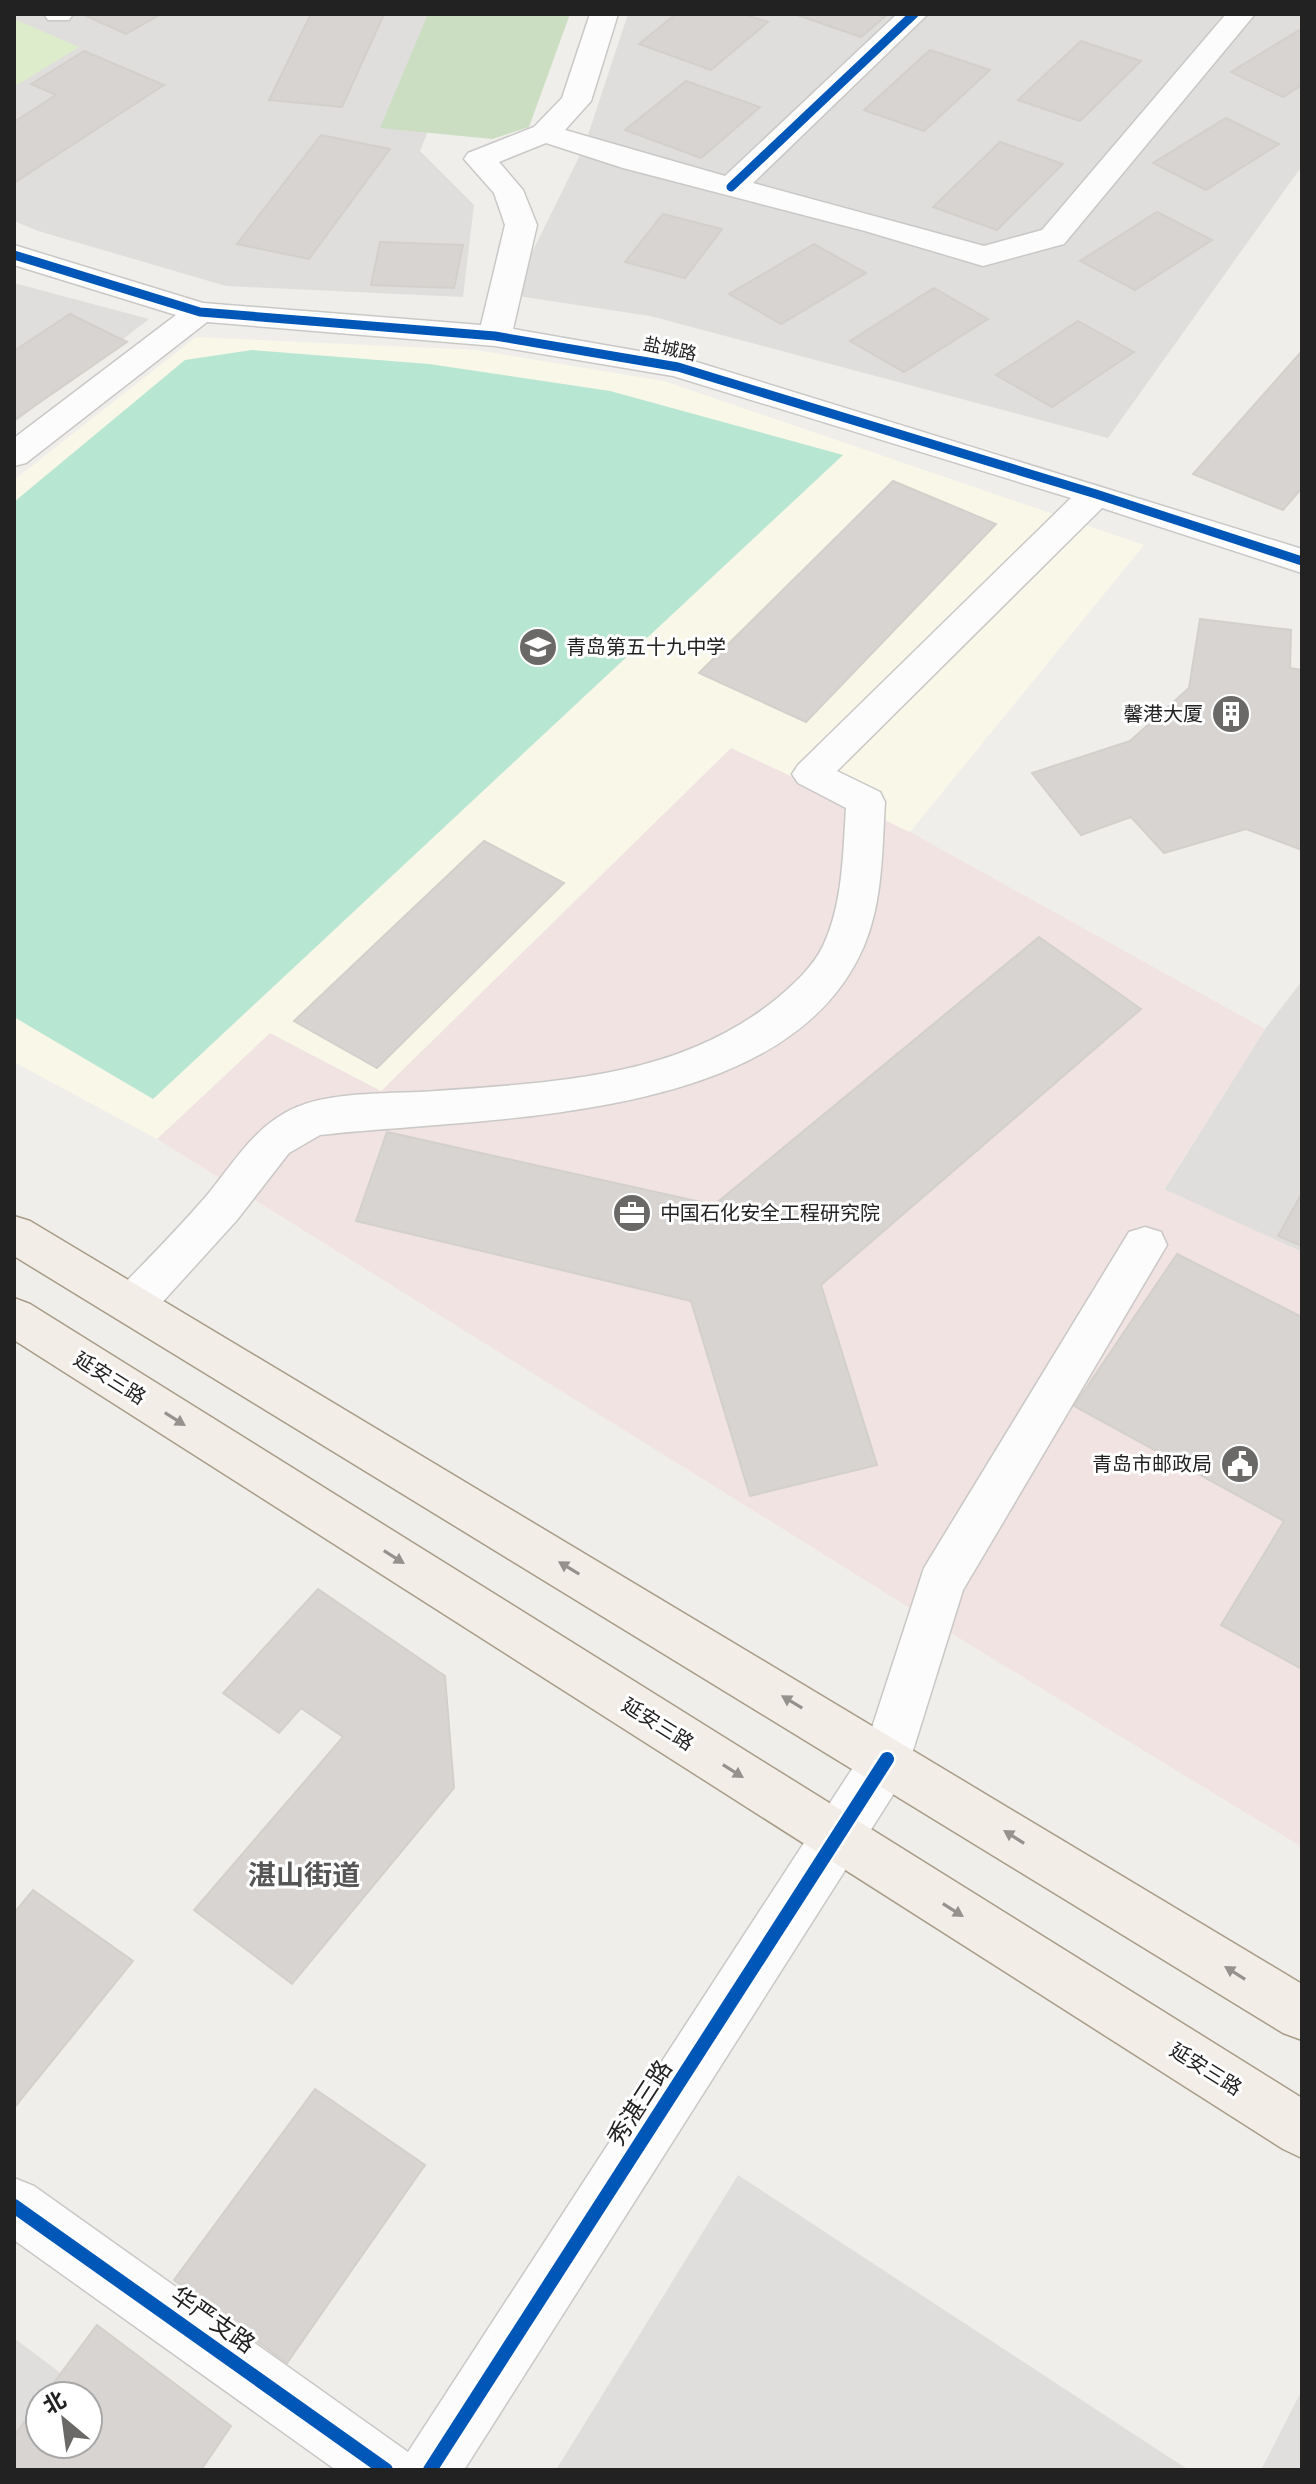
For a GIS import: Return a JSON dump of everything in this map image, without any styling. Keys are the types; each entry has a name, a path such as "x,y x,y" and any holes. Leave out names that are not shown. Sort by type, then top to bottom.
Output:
{"main road":[{"path":"14,1234 887,1759 1302,2014"},
{"name":"延安三路","path":"14,1317 1302,2130"}],"street":[{"path":"495,336 521,225 508,190 479,159 545,133 576,101 604,14"},
{"path":"731,187 914,14"},
{"path":"545,133 634,162 983,256 1053,237 1241,14"},
{"name":"盐城路","path":"14,255 200,312 495,336 678,367 1096,494 1302,561"},
{"path":"14,455 200,312"},
{"path":"132,1305 222,1208 274,1141 311,1119 637,1086 699,1067 747,1046 789,1015 825,977 844,945 859,891 866,802 811,774 1096,494"},
{"name":"秀湛三路","path":"430,2470 887,1759 941,1583 1145,1245"},
{"name":"华严支路","path":"14,2206 386,2470"}],"shaded area":[{"path":"14,14 474,14 420,151 474,205 463,297 226,286 38,231 14,221"},
{"path":"628,14 1302,14 1302,166 1108,438 650,316 511,295 584,147"},
{"path":"14,283 149,319 14,423"},
{"name":"青岛第五十九中学","path":"196,337 477,350 664,381 1144,545 910,832 731,748 381,1091 270,1033 157,1139 14,1062 14,480"},
{"path":"731,748 910,832 1265,1029 1164,1189 1302,1252 1302,1847 905,1605 157,1139 270,1033 381,1091"},
{"path":"1302,981 1302,1252 1164,1190 1265,1029"},
{"path":"738,2175 1158,2450 1189,2470 556,2470"},
{"path":"14,2338 70,2380 24,2380 24,2460 104,2460 104,2406 189,2470 14,2470"},
{"path":"1302,2390 1302,2470 1261,2470"}],"green space":[{"path":"428,14 570,14 529,127 492,139 380,128"},
{"path":"14,19 79,47 17,85 14,83"},
{"name":"青岛第五十九中学","path":"252,350 429,364 610,391 843,455 153,1099 14,1017 14,502 185,360"}],"building":[{"path":"82,14 161,14 126,34"},
{"path":"311,14 384,14 342,107 269,100"},
{"path":"676,14 743,14 768,22 711,70 639,44"},
{"path":"794,14 888,14 861,37"},
{"path":"1302,31 1302,85 1283,97 1231,72"},
{"path":"1081,41 1141,61 1080,121 1018,100"},
{"path":"930,50 990,70 924,131 864,110"},
{"path":"84,51 164,85 14,183 14,122 56,95 31,84"},
{"path":"686,81 760,107 701,158 625,130"},
{"path":"1226,118 1279,144 1206,190 1153,163"},
{"path":"321,135 390,149 309,259 237,244"},
{"path":"1000,142 1063,164 997,230 933,207"},
{"path":"1157,212 1212,240 1135,290 1080,261"},
{"path":"663,214 722,229 685,278 625,262"},
{"path":"380,242 463,245 454,288 371,285"},
{"path":"814,244 866,273 781,324 729,294"},
{"path":"934,288 988,319 904,372 850,341"},
{"path":"70,314 127,342 14,420 14,351"},
{"path":"1078,321 1134,352 1052,407 996,375"},
{"path":"1302,351 1302,488 1283,510 1193,474"},
{"path":"893,481 996,524 806,722 699,673"},
{"name":"馨港大厦","path":"1200,619 1291,630 1290,668 1302,670 1302,850 1246,829 1164,853 1131,817 1081,835 1032,773 1130,741 1189,688"},
{"path":"484,841 564,883 377,1068 294,1021"},
{"name":"中国石化安全工程研究院","path":"1039,937 1141,1009 821,1285 877,1465 750,1496 691,1301 356,1221 387,1132 714,1205"},
{"path":"1302,1193 1302,1246 1278,1236"},
{"name":"青岛市邮政局","path":"1177,1254 1302,1317 1302,1669 1221,1625 1284,1521 1074,1406"},
{"path":"318,1589 445,1676 454,1788 292,1984 194,1910 343,1737 301,1708 279,1733 223,1693"},
{"path":"33,1890 133,1961 14,2108 14,1913"},
{"path":"315,2089 425,2165 287,2363 174,2280"},
{"path":"97,2325 231,2426 201,2470 14,2470 14,2436 24,2423 24,2460 104,2460 104,2380 56,2380"}],"cycle path":[{"path":"731,187 914,14"},
{"path":"14,255 200,312 495,336 678,367 1096,494 1302,561"},
{"path":"430,2470 887,1759"},
{"path":"14,2206 386,2470"}],"place":[{"name":"青岛第五十九中学","path":"538,647"},
{"name":"馨港大厦","path":"1231,714"},
{"name":"中国石化安全工程研究院","path":"632,1213"},
{"name":"青岛市邮政局","path":"1240,1464"}],"district":[{"name":"湛山街道","path":"304,1875"}]}
